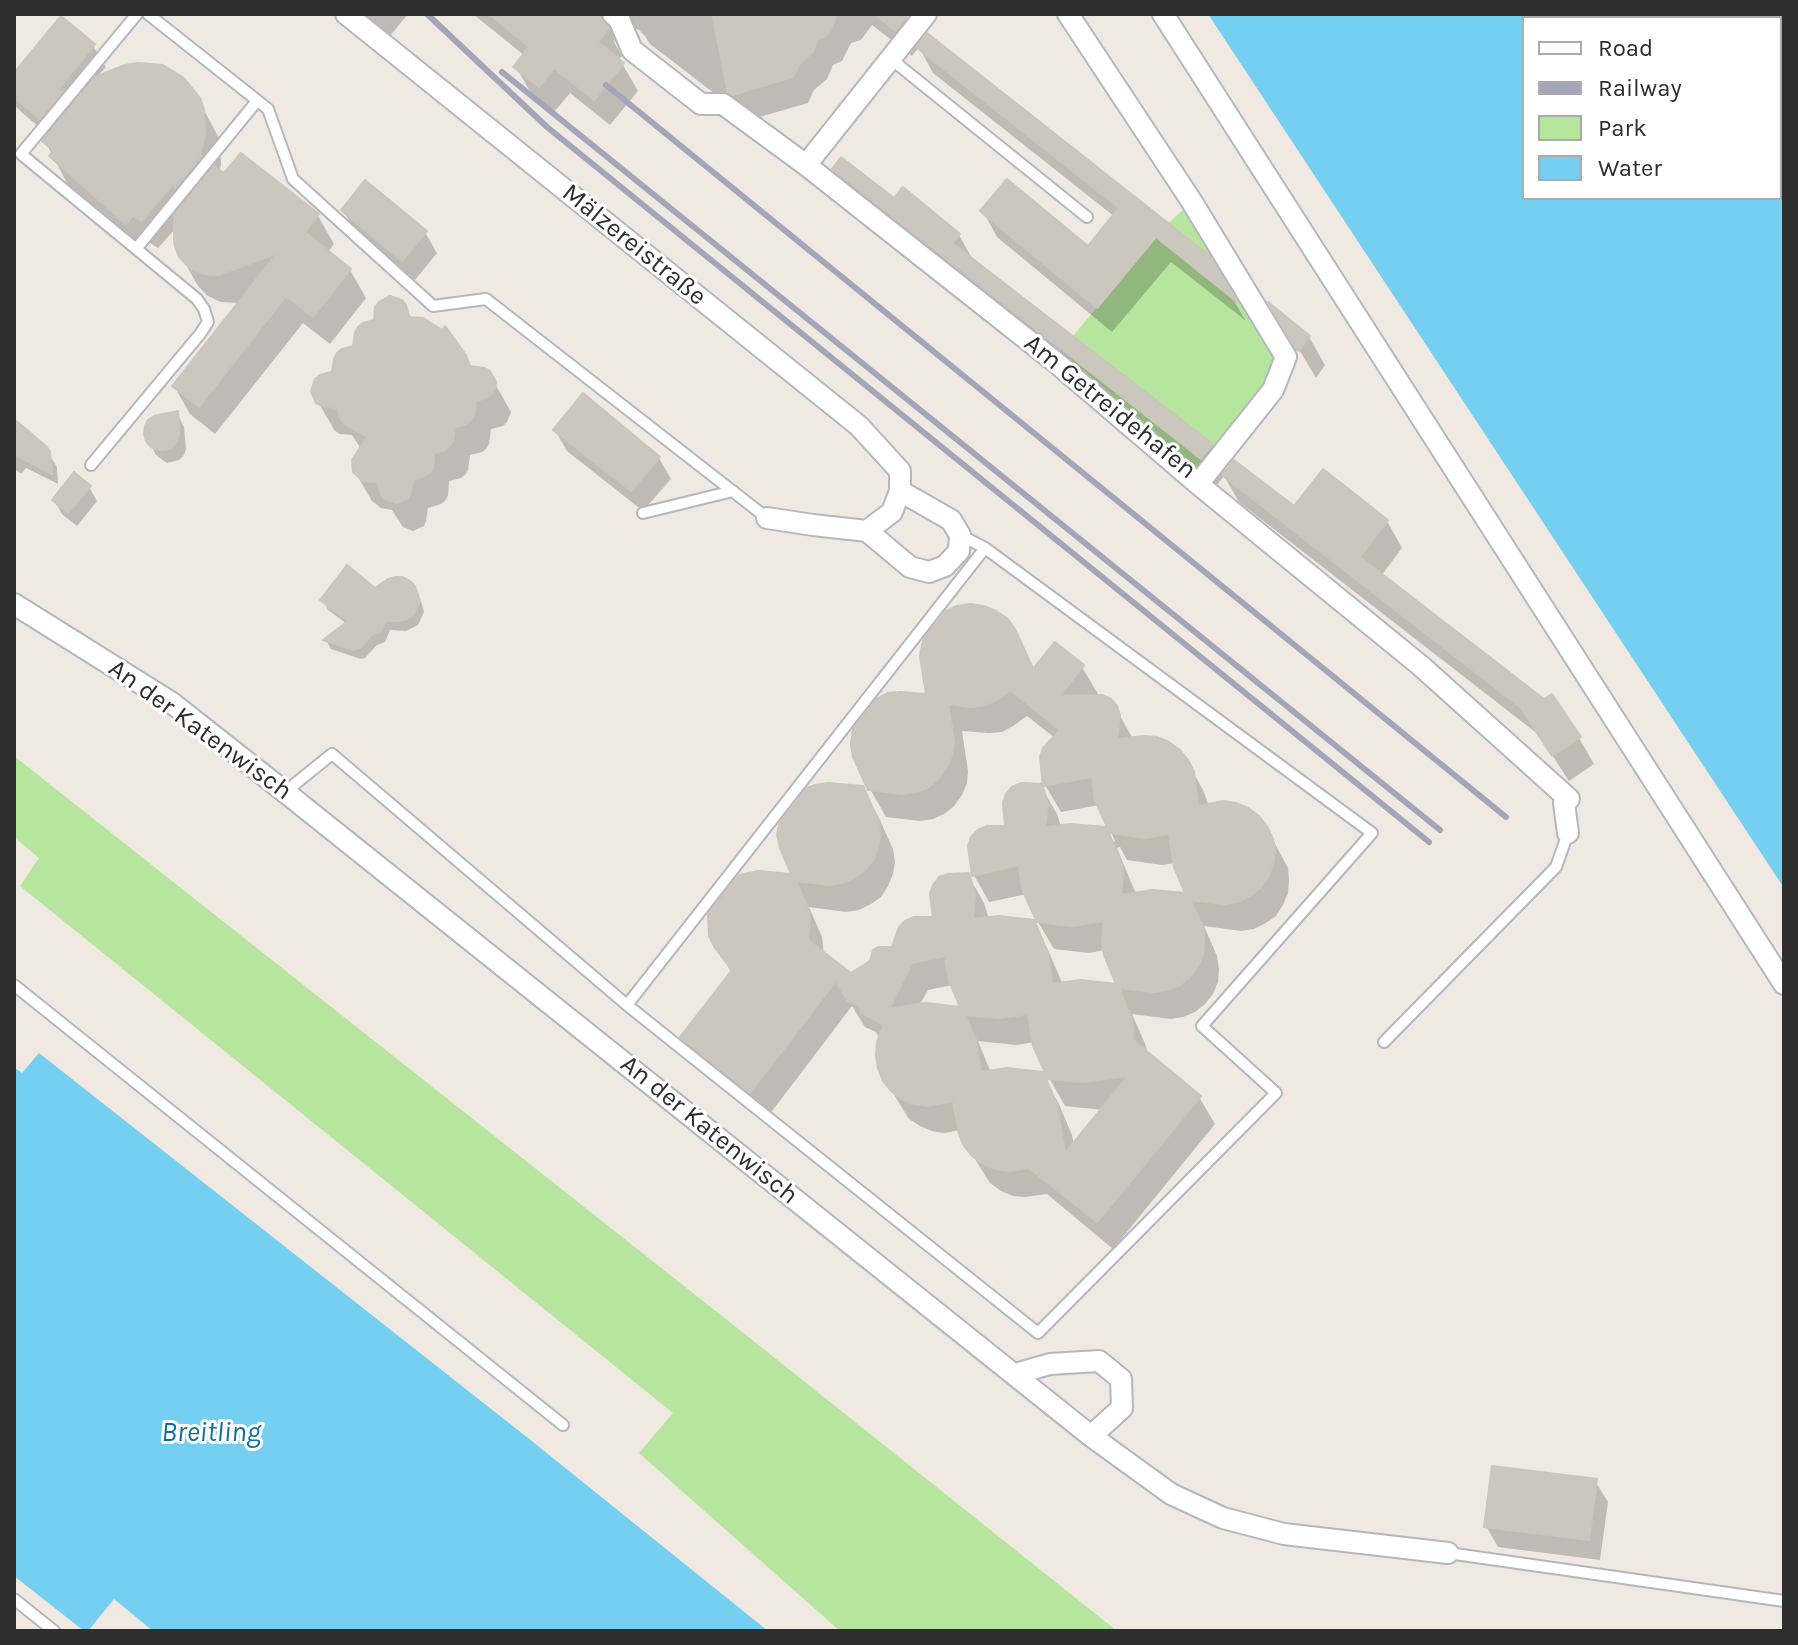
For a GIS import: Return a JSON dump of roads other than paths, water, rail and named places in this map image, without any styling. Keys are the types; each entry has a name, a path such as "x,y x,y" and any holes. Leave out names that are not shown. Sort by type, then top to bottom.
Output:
{"street":[{"name":"Mälzereistraße","path":"346,14 859,426 900,471 900,491"},
{"name":"Am Getreidehafen","path":"613,14 619,19 632,50 701,104 723,104 806,165 1053,360 1198,484 1273,390 1286,357 1192,202 1068,14"},
{"path":"806,165 926,14"},
{"path":"1163,14 1784,984"},
{"path":"1198,484 1421,666 1569,799 1564,803 1568,833"},
{"path":"767,518 867,531 910,567 929,572 945,566 959,551 960,535 951,520 900,491 892,512 867,531"},
{"name":"An der Katenwisch","path":"14,604 172,703 1091,1436 1171,1494 1223,1518 1284,1534 1448,1553"},
{"path":"1015,1374 1050,1364 1099,1361 1121,1379 1122,1408 1091,1436"}],"lane":[{"path":"91,465 208,322 197,299 21,154 137,14"},
{"path":"148,14 268,109 293,179 433,306 486,299 767,518"},
{"path":"891,59 1087,217"},
{"path":"136,249 257,101"},
{"path":"643,513 733,491"},
{"path":"285,792 332,754 627,1005 1038,1333 1276,1093 1202,1026 1372,833 985,548 960,535"},
{"path":"627,1005 985,548"},
{"path":"1384,1042 1556,867 1568,833"},
{"path":"14,985 563,1425"},
{"path":"1448,1553 1784,1601"},
{"path":"14,1599 54,1631"}],"water":[{"path":"1208,14 1784,14 1784,888"},
{"name":"Breitling","path":"39,1053 768,1631 153,1631 114,1599 88,1631 84,1631 14,1576 14,1067 22,1073"}],"railway":[{"path":"427,14 547,127 1429,842"},
{"path":"502,72 1440,830"},
{"path":"606,85 1506,817"}]}
